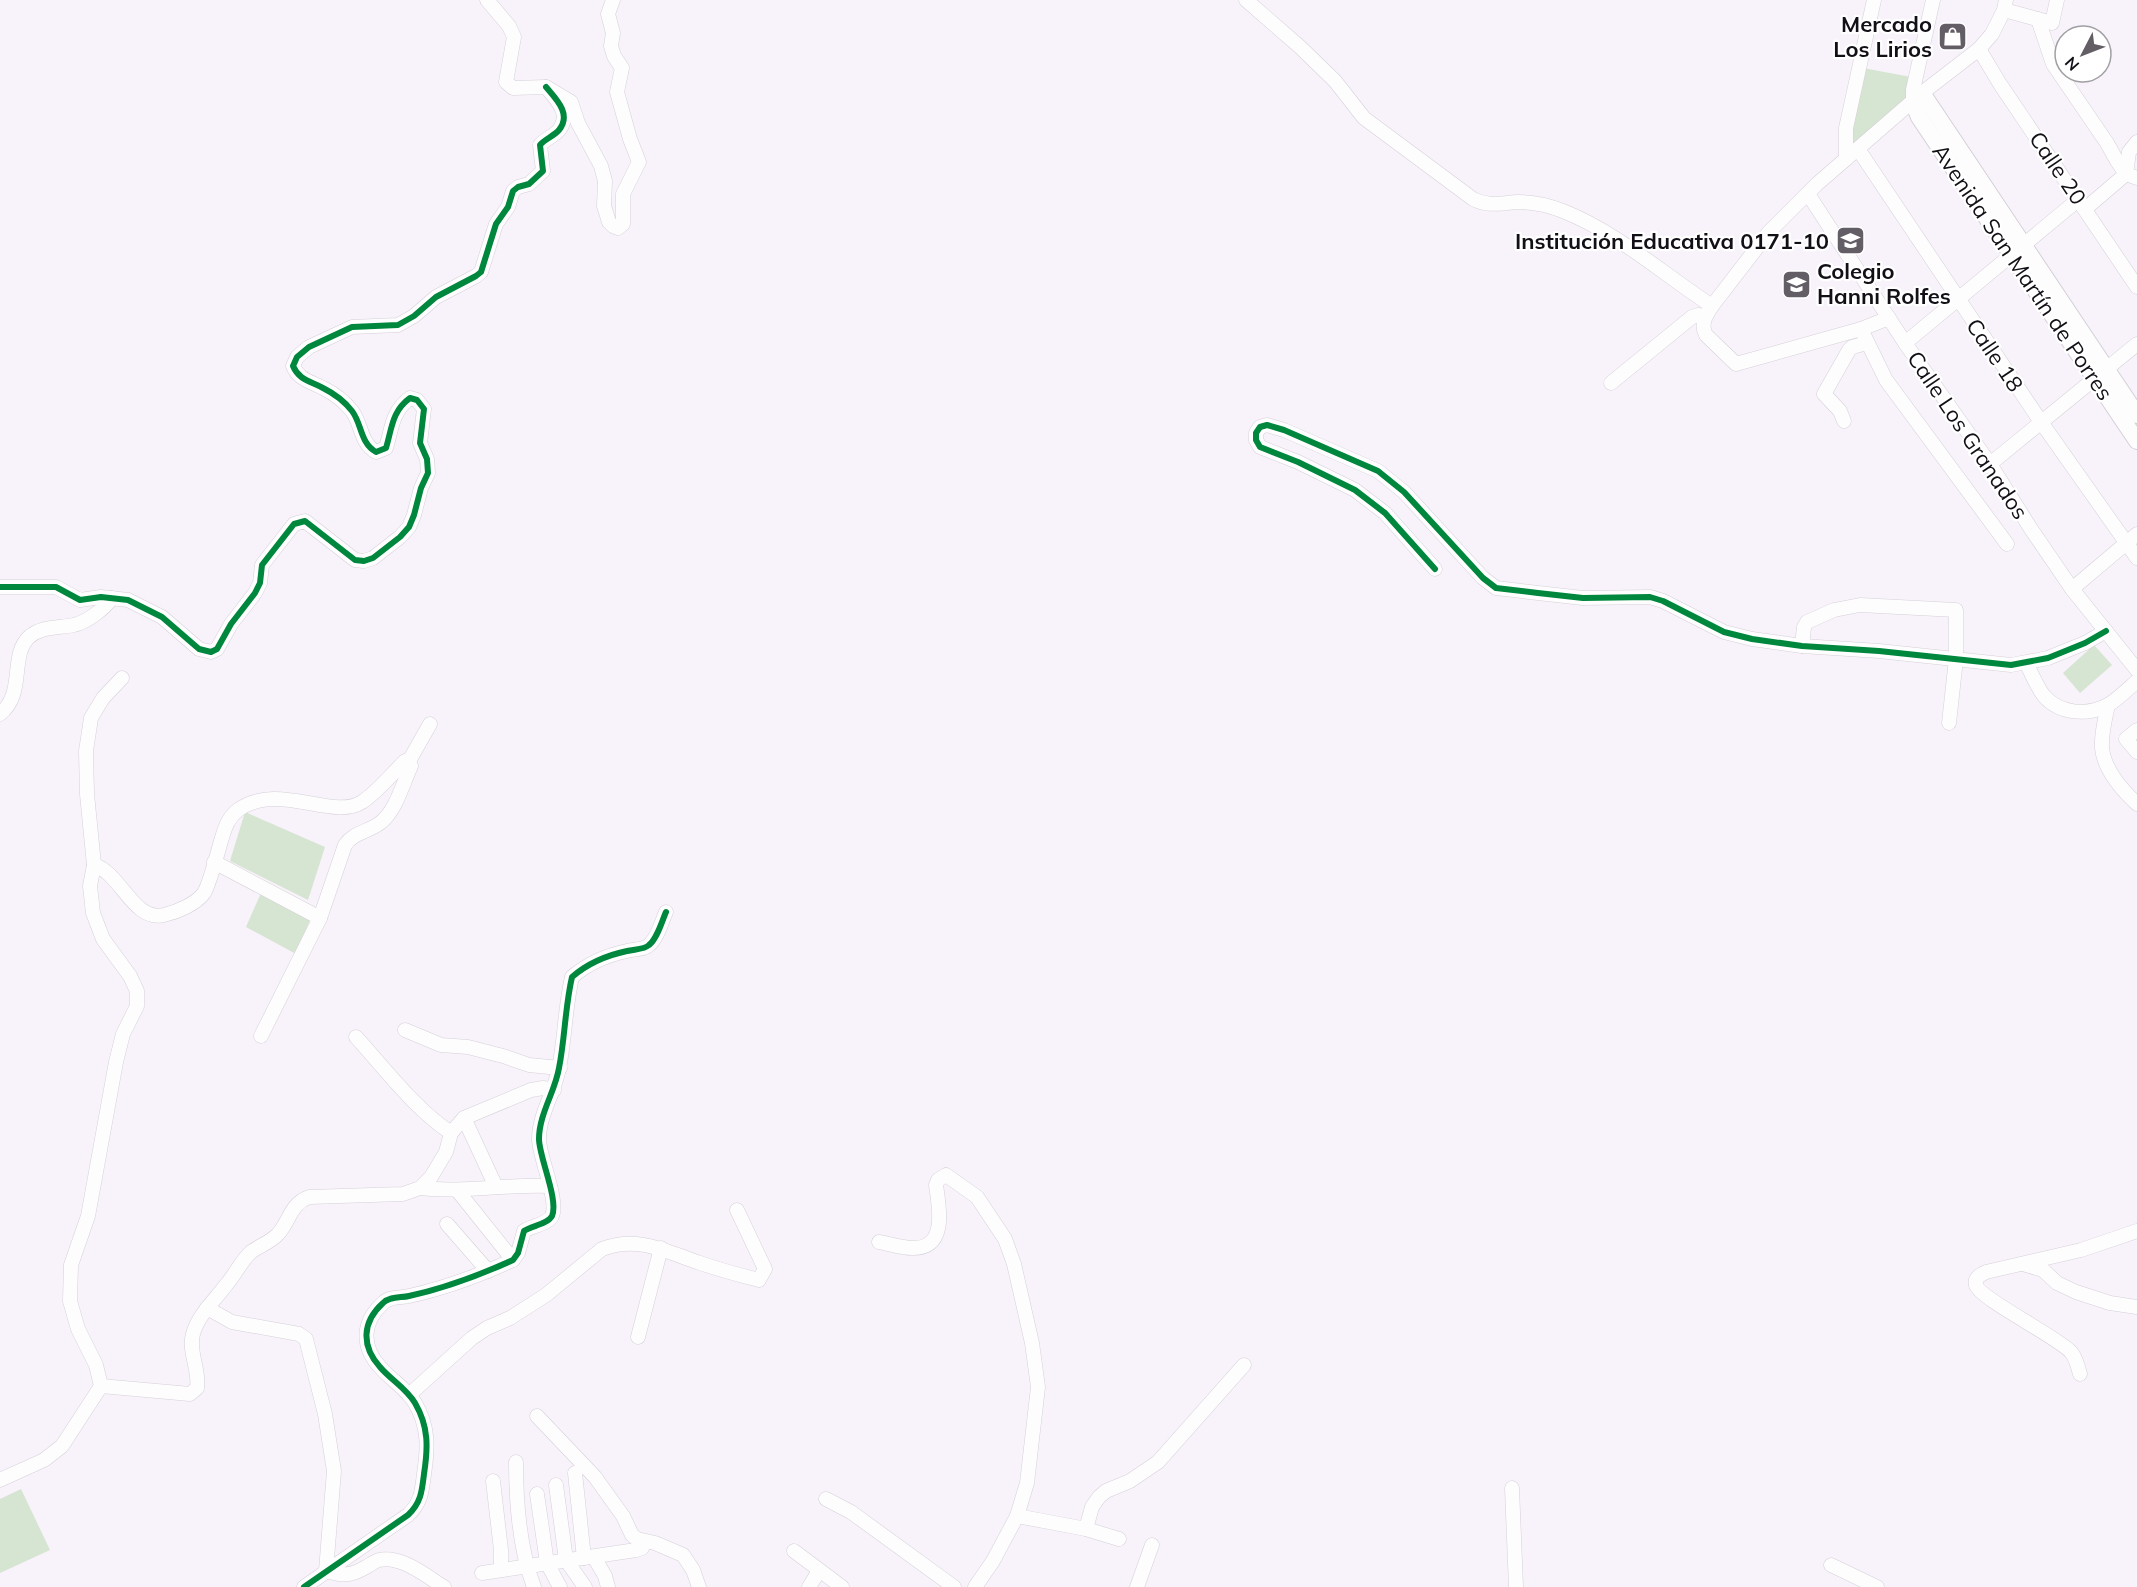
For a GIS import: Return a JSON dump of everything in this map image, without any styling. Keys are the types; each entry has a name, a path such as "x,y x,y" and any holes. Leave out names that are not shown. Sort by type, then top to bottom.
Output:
{"main road":[{"name":"Avenida San Martín de Porres","path":"1917,91 1919,117 2018,249 2100,374 2137,441"},
{"name":"Avenida San Martín de Porres","path":"2100,374 2137,415"}],"street":[{"path":"487,0 509,26 514,37 506,82 513,88 546,87 567,98 574,107 578,123 601,166 605,181 604,206 609,222 615,227 623,224 623,194 639,160 630,139 617,92 622,68 612,52 613,33 608,14 613,0"},
{"path":"1246,0 1335,81 1364,118 1473,199 1483,205 1539,203 1590,224 1642,256 1708,311"},
{"path":"1846,159 1846,128 1874,0"},
{"path":"1917,91 1933,0"},
{"path":"1889,318 1861,329 1736,364 1702,329 1708,311 1769,232 1917,91 1980,49 1992,34 2005,5 2038,20 2052,23 2057,0"},
{"path":"2038,20 2053,64 2132,176"},
{"name":"Calle 20","path":"1980,49 2000,84 2137,287"},
{"path":"0,587 56,587 80,600 112,598 128,600 145,607 173,625 199,649 210,652 217,649 231,624 255,593 260,583 262,565 294,524 305,521 356,560 364,561 373,558 400,537 409,527 428,473 427,459 420,443 424,409 417,400 410,398 400,405 394,415 386,448 376,452 369,448 354,413 337,397 297,374 293,366 297,357 309,347 352,327 398,326 436,297 480,272 496,224 508,207 512,194 516,188 529,184 540,174 543,167 540,145 561,128 564,114 562,107 546,87"},
{"path":"2132,176 2129,152 2137,142"},
{"name":"Calle 18","path":"1858,149 2041,422 2137,558"},
{"path":"1905,343 2018,249 2082,204 2132,176"},
{"name":"Calle Los Granados","path":"1808,194 1905,343 1990,464 2072,589 2137,670"},
{"path":"1611,383 1692,317 1708,311"},
{"path":"1861,329 1893,389 2007,544"},
{"path":"1844,421 1840,411 1824,394 1849,350 1868,343"},
{"path":"1990,464 2137,344"},
{"path":"1435,569 1386,513 1355,490 1298,462 1260,447 1256,440 1256,433 1260,427 1267,425 1284,430 1378,471 1404,492 1482,578 1496,588 1583,598 1650,597 1663,601 1724,632 1752,639 1802,646 1956,658 2011,665 2048,658 2085,644 2106,631"},
{"path":"2072,589 2137,534"},
{"path":"0,714 13,700 21,651 27,639 50,627 77,624 107,604 112,598"},
{"path":"1802,646 1804,627 1807,622 1834,610 1860,605 1956,610 1956,658 1949,723"},
{"path":"2026,663 2044,695 2056,706 2069,711 2088,711 2108,705 2137,681"},
{"path":"0,1480 54,1454 62,1446 101,1386 96,1365 78,1329 70,1301 71,1265 88,1216 116,1062 123,1034 137,1006 137,991 130,976 103,939 93,913 90,886 94,865 87,794 86,751 91,718 103,698 122,678"},
{"path":"2108,705 2102,739 2106,764 2125,792 2137,804"},
{"path":"94,865 104,868 112,875 130,899 146,914 163,916 189,906 204,893 227,820 239,809 253,802 273,798 334,806 362,803 405,761 409,761 430,724"},
{"path":"2132,734 2137,752"},
{"path":"261,1036 320,918 345,845 351,836 381,823 389,814 411,766 409,761"},
{"path":"214,862 320,918"},
{"path":"304,1587 417,1507 422,1495 428,1446 422,1419 409,1395 380,1367 367,1346 366,1329 372,1316 385,1301 440,1289 513,1260 518,1253 524,1231 552,1216 550,1186 539,1139 542,1119 560,1068 572,977 581,969 624,951 646,948 651,944 666,912"},
{"path":"405,1030 441,1045 468,1047 529,1065 560,1068"},
{"path":"356,1037 412,1100 437,1124 451,1133"},
{"path":"420,1188 431,1177 446,1152 451,1133 464,1118 531,1090 543,1088 554,1090"},
{"path":"464,1118 496,1187"},
{"path":"879,1242 915,1248 930,1242 935,1237 939,1226 936,1185 938,1180 946,1175 977,1197 1005,1239 1014,1264 1032,1343 1038,1387 1027,1483 1017,1516 993,1561 975,1587"},
{"path":"101,1386 181,1395 190,1394 197,1388 199,1378 192,1342 194,1332 207,1308 252,1252 276,1236 284,1227 293,1209 302,1200 309,1197 403,1194 420,1188 457,1190 531,1185 550,1186"},
{"path":"457,1190 513,1260"},
{"path":"409,1395 472,1338 539,1300 602,1250 611,1246 630,1243 661,1248 721,1270 759,1280 765,1269 737,1210"},
{"path":"447,1224 488,1270"},
{"path":"2080,1374 2076,1360 2069,1350 1986,1297 1977,1288 1976,1280 1981,1274 2081,1250 2137,1231"},
{"path":"638,1337 661,1248"},
{"path":"2020,1263 2043,1270 2057,1283 2070,1290 2110,1303 2137,1307"},
{"path":"207,1308 232,1322 298,1334 306,1339 325,1414 334,1471 326,1571"},
{"path":"1086,1529 1092,1507 1099,1497 1106,1491 1130,1481 1158,1462 1244,1365"},
{"path":"537,1416 595,1477 623,1516 632,1535 644,1542 655,1543 683,1555 693,1570 699,1587"},
{"path":"516,1462 516,1487 526,1566 534,1587"},
{"path":"575,1473 589,1558 605,1576 608,1587"},
{"path":"492,1481 501,1550 501,1569"},
{"path":"556,1485 566,1560 585,1587"},
{"path":"1512,1488 1516,1587"},
{"path":"537,1494 547,1563 560,1587"},
{"path":"826,1499 851,1512 954,1587"},
{"path":"1017,1516 1086,1529 1119,1539"},
{"path":"482,1573 636,1550 642,1548 644,1542"},
{"path":"1137,1587 1152,1545"},
{"path":"794,1551 842,1587"},
{"path":"326,1571 352,1575 378,1560 391,1560 404,1563 444,1587"},
{"path":"1831,1565 1877,1587"},
{"path":"809,1587 819,1571"}],"green space":[{"path":"1863,68 1911,77 1908,104 1859,144 1848,140"},
{"path":"2094,645 2112,665 2080,693 2063,673"},
{"path":"245,812 325,847 308,900 230,861"},
{"path":"261,893 310,920 296,954 246,927"},
{"path":"21,1489 50,1550 0,1573 0,1499"}],"cycle path":[{"path":"0,587 56,587 80,600 101,597 128,600 162,617 199,649 211,652 217,649 231,624 255,593 260,583 262,565 294,524 305,521 355,560 364,561 373,558 400,537 409,527 428,473 427,459 420,443 424,409 417,400 410,398 404,403 396,414 386,448 376,452 367,444 349,408 331,392 302,377 293,366 297,357 309,347 352,327 398,325 414,316 436,297 481,272 496,224 508,207 513,191 529,184 543,171 540,145 557,132 563,124 561,107 546,87"},
{"path":"1435,569 1385,513 1355,490 1298,462 1260,447 1256,440 1256,433 1260,427 1267,425 1284,430 1378,471 1404,492 1483,578 1496,588 1583,598 1650,597 1663,601 1724,632 1752,639 1802,646 1879,651 2011,665 2048,658 2085,643 2106,631"},
{"path":"304,1587 408,1515 416,1506 421,1491 427,1446 423,1421 415,1403 374,1359 366,1334 371,1318 376,1310 389,1299 423,1293 449,1285 513,1260 518,1253 524,1231 550,1219 553,1200 539,1139 544,1112 559,1068 572,977 584,968 605,958 647,947 657,934 666,912"}],"place":[{"name":"Mercado Los Lirios","path":"1953,37"},
{"name":"Institución Educativa 0171-10","path":"1850,241"},
{"name":"Colegio Hanni Rolfes","path":"1796,284"}]}
